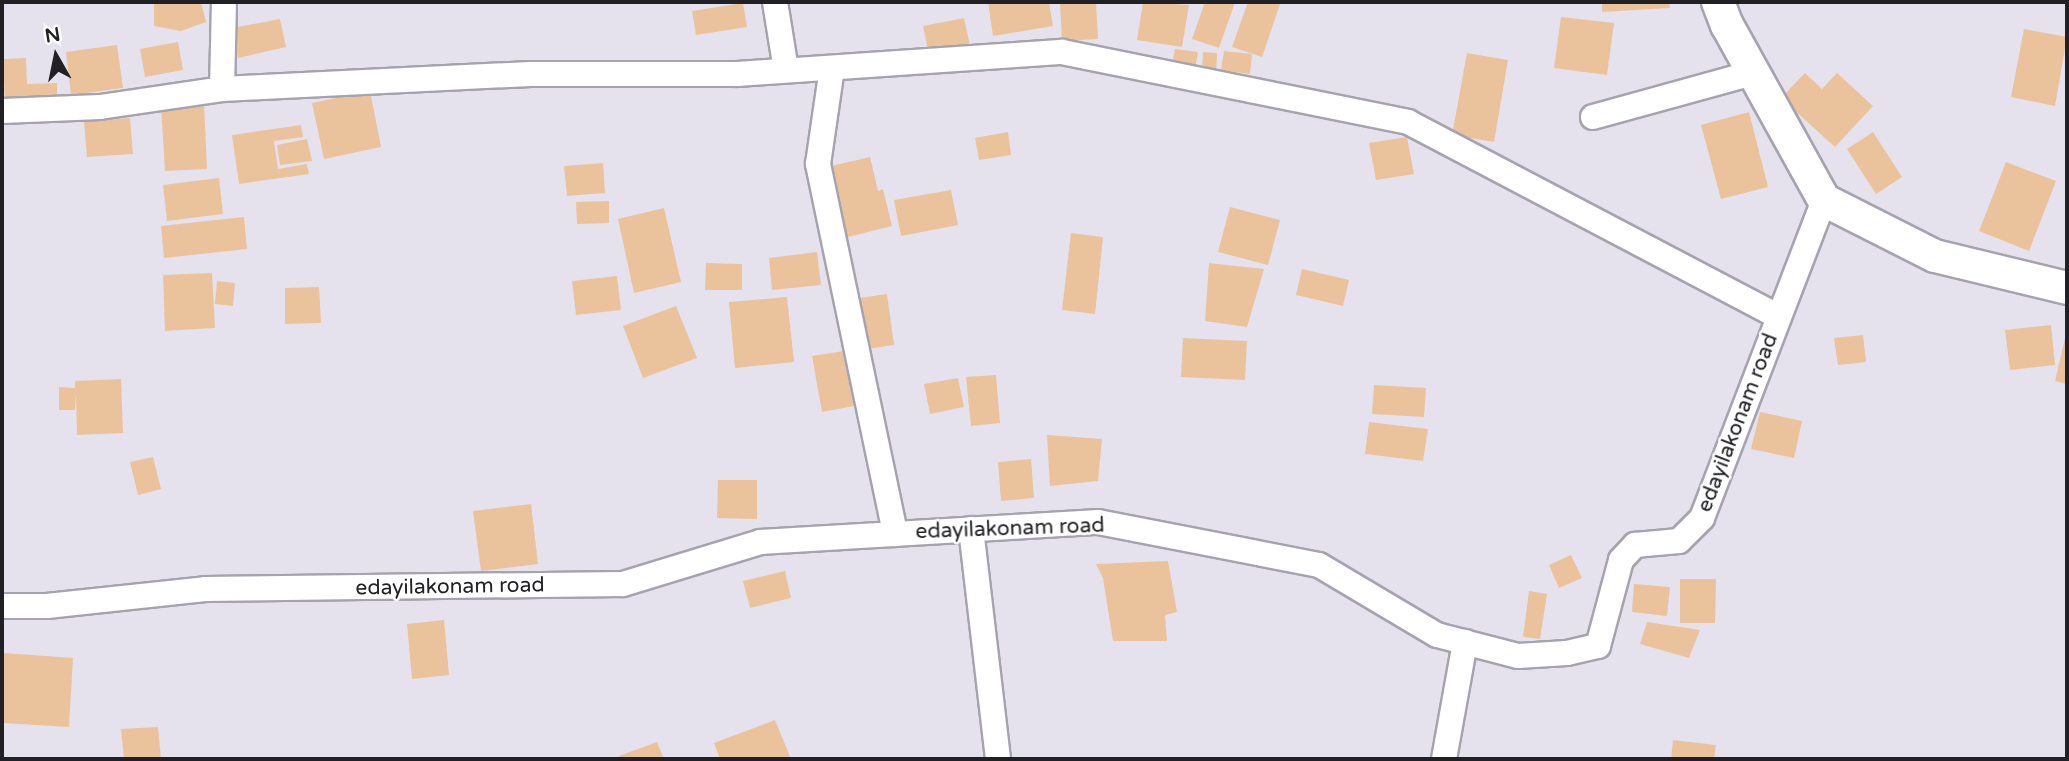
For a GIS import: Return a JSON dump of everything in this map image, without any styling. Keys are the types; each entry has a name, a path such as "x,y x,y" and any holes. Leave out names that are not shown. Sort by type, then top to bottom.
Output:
{"street":[{"path":"222,89 224,2"},
{"path":"775,2 786,71"},
{"path":"1718,2 1753,73 1824,200 1935,256 2067,288"},
{"path":"2,111 100,107 222,89 531,74 738,74 1062,52 1408,122 1779,317"},
{"path":"832,68 818,164 895,534"},
{"path":"1593,117 1753,73"},
{"name":"edayilakonam road","path":"2,606 47,606 205,589 623,584 760,541 1098,522 1319,565 1437,635 1518,656 1567,653 1598,646 1621,560 1635,545 1679,541 1703,518 1824,200"},
{"path":"971,529 998,759"},
{"path":"1444,759 1465,642"}],"building":[{"path":"154,2 201,2 206,22 181,31 154,26"},
{"path":"988,2 1049,2 1053,26 993,36"},
{"path":"1060,2 1096,2 1098,39 1062,41"},
{"path":"1143,2 1189,5 1182,47 1137,40"},
{"path":"1205,2 1235,2 1219,48 1192,39"},
{"path":"1248,2 1280,4 1262,57 1232,47"},
{"path":"1602,2 1669,2 1670,8 1602,12"},
{"path":"743,3 747,27 696,35 692,11"},
{"path":"1561,17 1614,23 1607,75 1554,68"},
{"path":"964,18 970,46 929,55 923,26"},
{"path":"280,19 286,47 238,58 232,28"},
{"path":"2024,29 2067,37 2055,106 2011,97"},
{"path":"178,42 183,70 145,77 140,49"},
{"path":"117,45 123,88 71,95 66,52"},
{"path":"1175,49 1198,52 1194,75 1171,71"},
{"path":"1224,51 1252,54 1250,74 1221,70"},
{"path":"1203,52 1217,53 1216,75 1202,74"},
{"path":"1467,53 1508,60 1494,142 1452,135"},
{"path":"26,58 27,84 57,83 57,100 5,102 3,59"},
{"path":"1805,73 1822,89 1837,73 1873,106 1835,147 1781,98"},
{"path":"370,91 381,147 324,159 312,103"},
{"path":"204,104 207,169 165,171 161,106"},
{"path":"1749,112 1768,187 1721,199 1701,125"},
{"path":"130,118 133,154 87,157 84,122"},
{"path":"301,125 303,137 274,141 278,169 307,164 309,174 239,184 232,135"},
{"path":"1008,132 1011,155 979,160 975,138"},
{"path":"1873,132 1902,177 1876,194 1847,149"},
{"path":"1407,137 1414,174 1376,180 1369,143"},
{"path":"307,139 312,161 280,165 277,145"},
{"path":"870,157 878,191 883,189 892,226 844,238 827,167"},
{"path":"2006,162 2056,181 2029,251 1979,231"},
{"path":"603,163 605,193 567,196 564,166"},
{"path":"219,178 223,214 167,221 163,185"},
{"path":"951,190 958,225 901,236 894,200"},
{"path":"609,201 609,223 577,224 576,202"},
{"path":"1230,207 1280,220 1268,265 1218,252"},
{"path":"664,208 681,282 634,293 618,219"},
{"path":"244,217 247,249 164,258 161,226"},
{"path":"1071,233 1103,237 1095,314 1062,310"},
{"path":"817,252 821,285 772,290 769,258"},
{"path":"706,263 742,264 742,290 705,290"},
{"path":"1209,263 1264,269 1247,327 1205,321"},
{"path":"1302,269 1349,280 1343,306 1296,295"},
{"path":"212,273 215,328 165,331 163,275"},
{"path":"617,276 621,310 576,315 572,281"},
{"path":"217,281 235,283 233,306 215,304"},
{"path":"319,287 321,323 285,324 285,288"},
{"path":"887,294 894,345 868,349 860,298"},
{"path":"787,297 794,362 735,368 729,302"},
{"path":"676,306 697,358 643,378 623,326"},
{"path":"2051,325 2055,365 2010,370 2005,330"},
{"path":"1863,335 1866,362 1838,365 1834,338"},
{"path":"2067,335 2067,384 2055,381"},
{"path":"1183,338 1247,341 1245,380 1181,377"},
{"path":"844,351 854,406 822,412 812,356"},
{"path":"996,375 1000,423 971,426 966,377"},
{"path":"958,378 964,407 930,414 924,384"},
{"path":"121,379 123,433 77,435 76,392 75,410 59,410 59,387 75,388 75,381"},
{"path":"1374,385 1426,388 1424,417 1372,414"},
{"path":"1760,412 1802,421 1794,458 1751,449"},
{"path":"1369,422 1428,429 1423,461 1365,454"},
{"path":"1047,435 1102,439 1098,481 1050,486"},
{"path":"153,457 161,489 138,495 130,462"},
{"path":"1031,459 1034,498 1001,501 998,462"},
{"path":"718,480 757,480 757,519 717,518"},
{"path":"531,504 538,564 481,571 473,511"},
{"path":"1571,555 1582,578 1559,588 1549,565"},
{"path":"1168,561 1177,612 1165,615 1167,641 1113,641 1103,578 1096,564"},
{"path":"785,571 791,598 750,608 743,581"},
{"path":"1680,579 1716,579 1715,623 1680,623"},
{"path":"1634,584 1670,587 1667,616 1632,612"},
{"path":"1529,591 1547,594 1540,639 1523,637"},
{"path":"444,620 449,675 412,679 407,624"},
{"path":"1647,622 1700,630 1689,658 1640,644"},
{"path":"4,653 73,658 69,727 2,723"},
{"path":"775,720 791,759 720,759 714,743"},
{"path":"158,727 161,759 124,759 121,729"},
{"path":"1673,740 1716,745 1714,759 1671,759"},
{"path":"657,742 664,759 620,759 619,756"}]}
